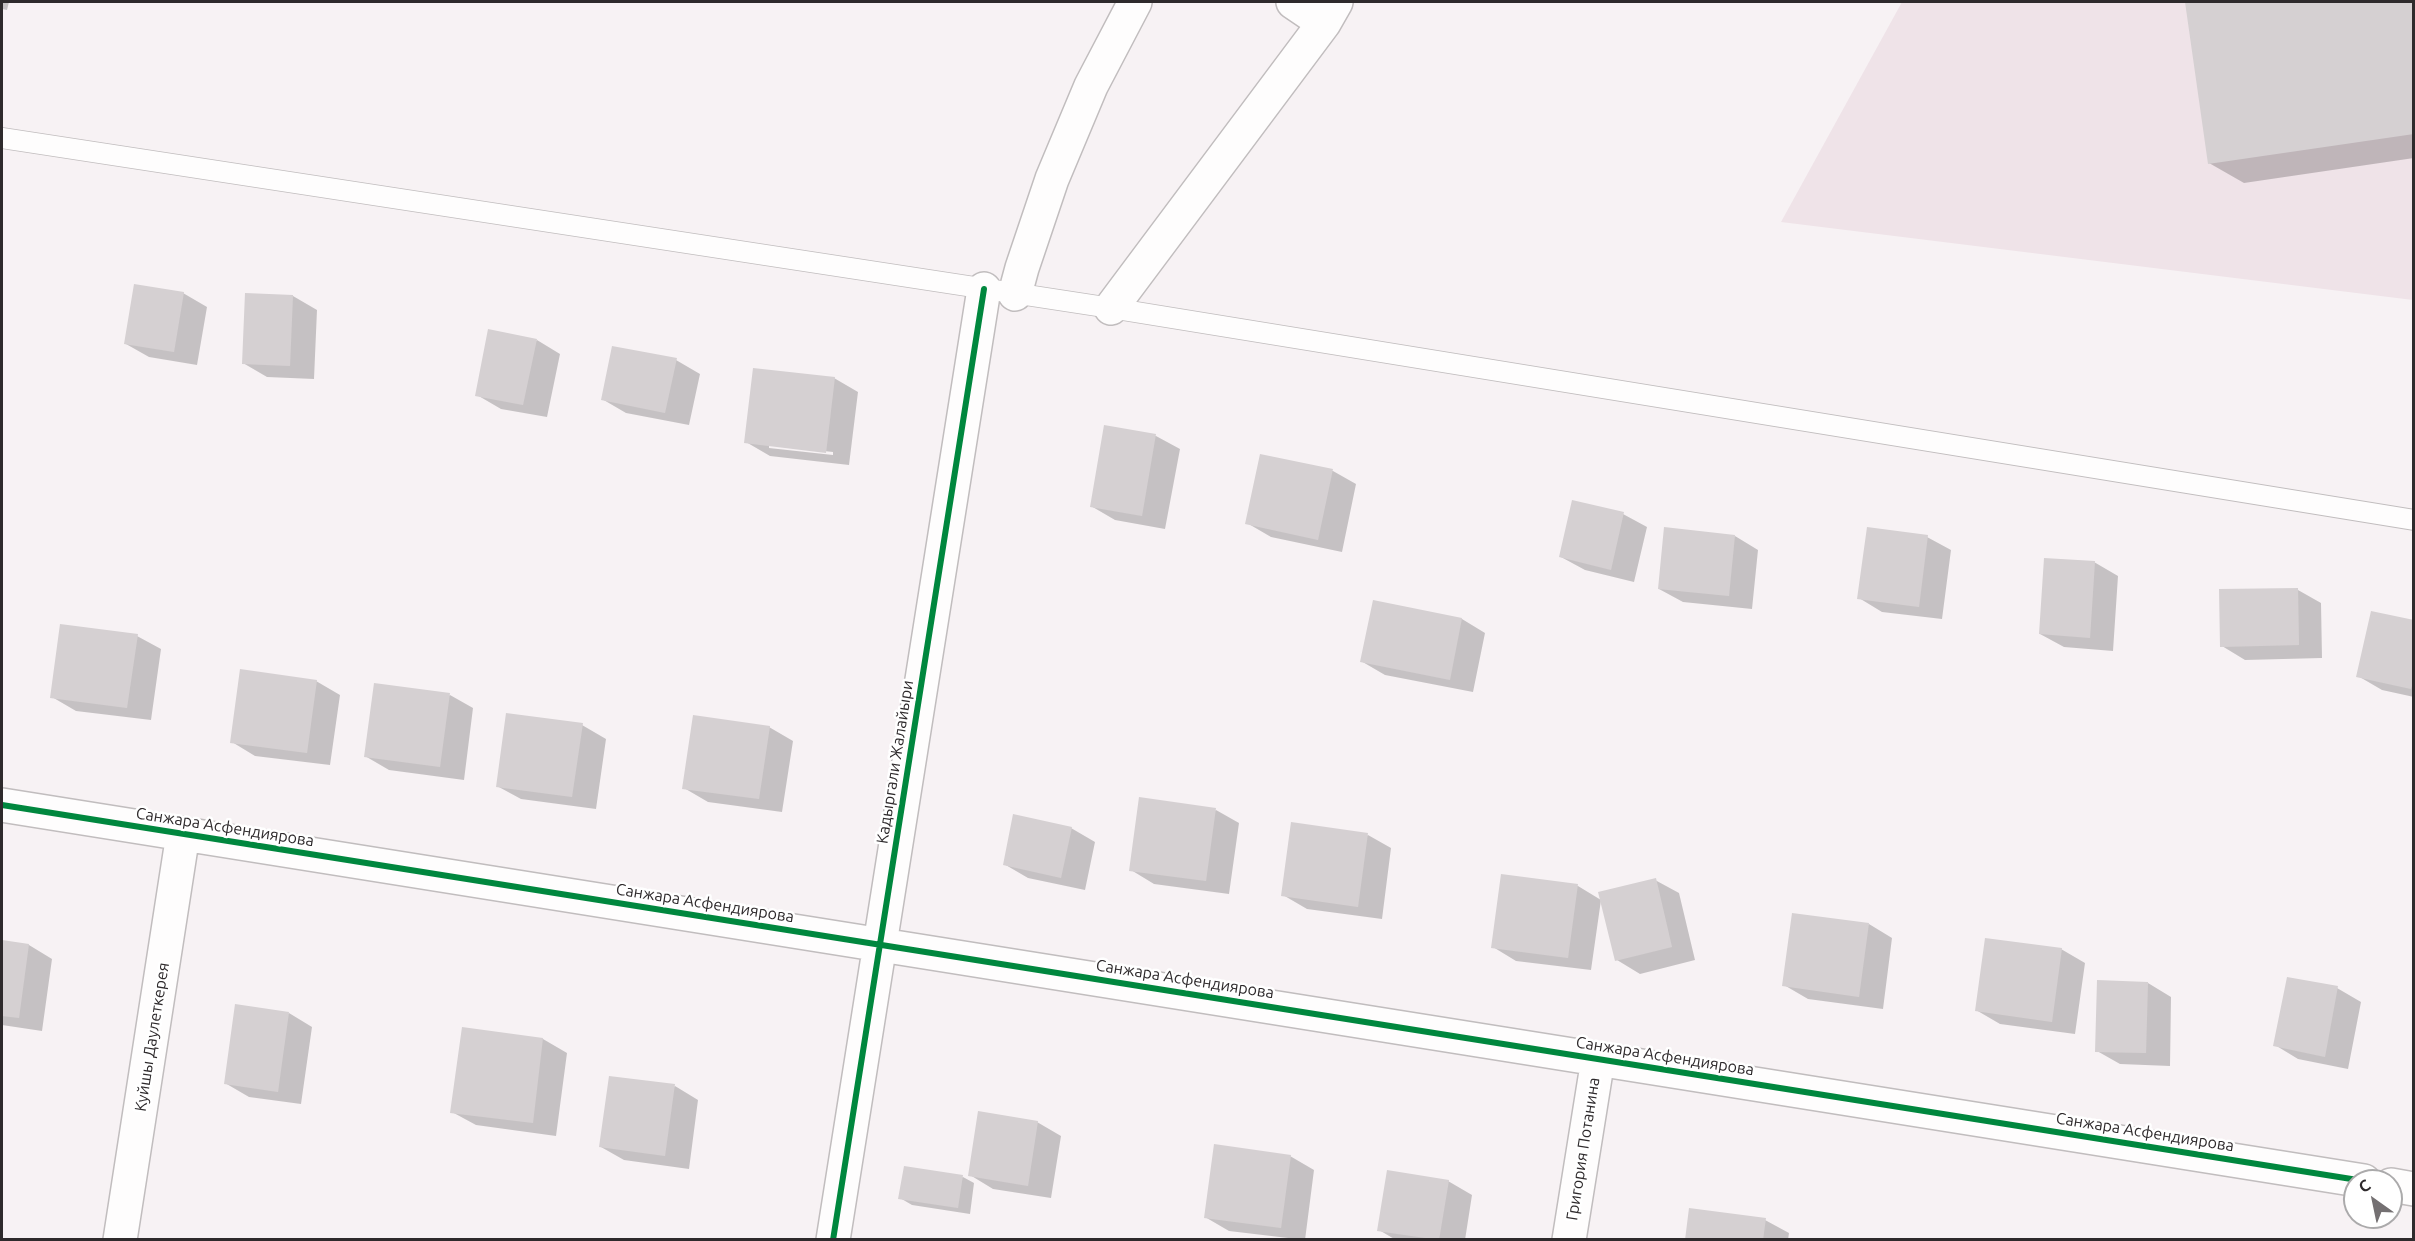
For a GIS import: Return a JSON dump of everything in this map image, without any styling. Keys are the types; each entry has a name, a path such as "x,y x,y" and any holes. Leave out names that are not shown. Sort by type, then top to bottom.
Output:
{"street":[{"name":"Кадыргали Жалайыри","path":"833,1239 880,944 1000,292 1022,268 1052,179 1091,86 1135,2"},
{"path":"1111,308 1330,12 1293,2"},
{"name":"Санжара Асфендиярова","path":"2,805 2343,1178"},
{"name":"Куйшы Даулеткерея","path":"120,1239 183,834"},
{"name":"Григория Потанина","path":"1569,1239 1598,1059"}],"lane":[{"path":"2,138 1111,308 2414,520"}],"shaded area":[{"path":"1902,2 2413,2 2413,300 1781,222"}],"building":[{"path":"2185,2 2414,2 2414,134 2208,164"},
{"path":"134,284 184,292 174,352 124,344"},
{"path":"245,293 293,295 290,366 242,364"},
{"path":"488,329 537,339 523,405 475,396"},
{"path":"612,346 677,358 665,413 601,400"},
{"path":"753,368 835,377 826,453 744,443"},
{"path":"1104,425 1156,434 1142,516 1090,507"},
{"path":"1260,454 1333,469 1318,540 1245,524"},
{"path":"1572,500 1624,512 1611,570 1559,557"},
{"path":"1664,527 1735,535 1729,596 1658,589"},
{"path":"1867,527 1928,535 1919,607 1857,599"},
{"path":"2044,558 2095,561 2090,638 2039,634"},
{"path":"2298,588 2299,645 2220,647 2219,589"},
{"path":"1373,600 1462,618 1450,680 1360,662"},
{"path":"2371,611 2414,620 2414,679 2411,689 2356,677"},
{"path":"60,624 138,634 127,708 50,698"},
{"path":"240,669 317,680 307,753 230,743"},
{"path":"374,683 450,693 440,767 364,757"},
{"path":"506,713 583,723 572,797 496,787"},
{"path":"693,715 770,726 759,799 682,789"},
{"path":"1139,797 1216,808 1206,881 1129,871"},
{"path":"1013,814 1072,827 1061,878 1003,865"},
{"path":"1291,822 1368,833 1358,907 1281,896"},
{"path":"1501,874 1578,884 1568,958 1491,948"},
{"path":"1656,878 1672,947 1615,961 1598,892"},
{"path":"1792,913 1869,923 1859,997 1782,986"},
{"path":"1985,938 2062,948 2052,1022 1975,1011"},
{"path":"2,940 29,944 19,1018 2,1016"},
{"path":"2287,977 2338,986 2325,1057 2273,1046"},
{"path":"2097,980 2148,982 2146,1053 2095,1052"},
{"path":"235,1004 289,1012 278,1092 224,1084"},
{"path":"462,1027 543,1038 533,1123 450,1113"},
{"path":"609,1076 675,1084 665,1156 599,1147"},
{"path":"978,1111 1038,1121 1028,1186 968,1176"},
{"path":"1214,1144 1291,1155 1281,1228 1204,1218"},
{"path":"904,1166 963,1175 958,1208 898,1199"},
{"path":"1387,1170 1449,1180 1439,1240 1377,1231"},
{"path":"1689,1208 1766,1218 1763,1240 1685,1240"}],"cycle path":[{"path":"833,1240 984,289"},
{"path":"2,805 2343,1178"}]}
